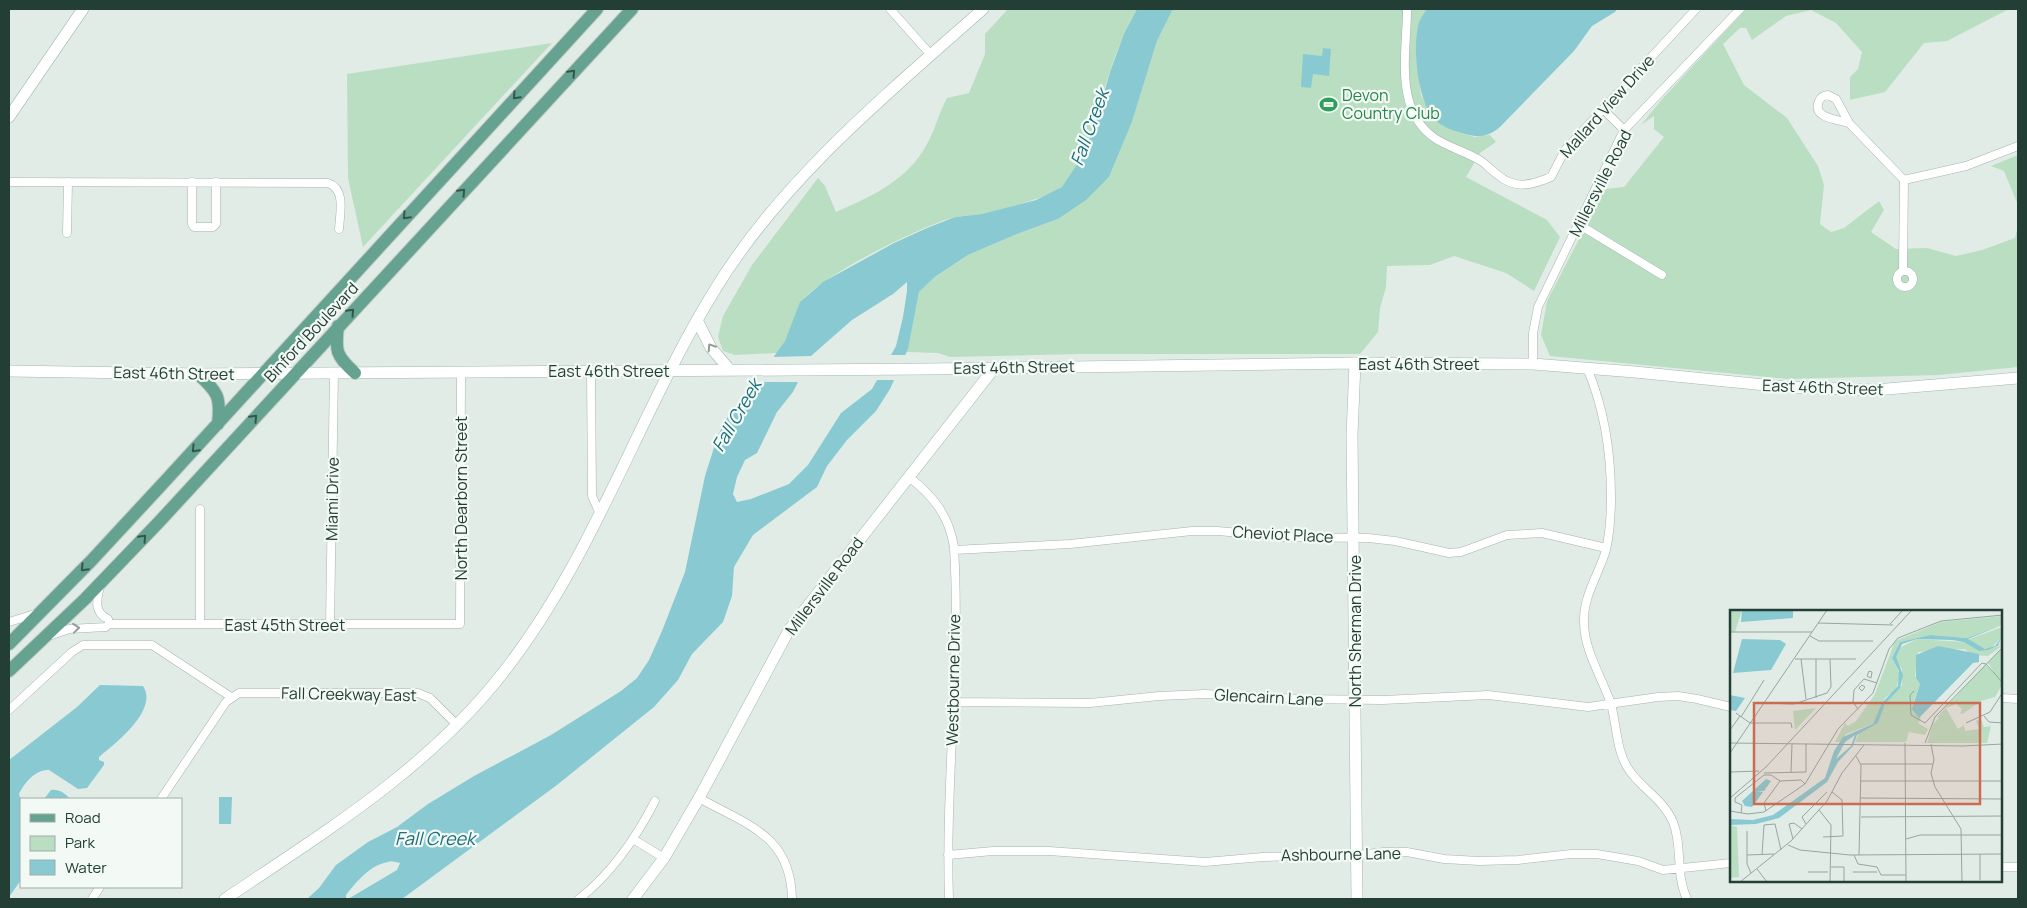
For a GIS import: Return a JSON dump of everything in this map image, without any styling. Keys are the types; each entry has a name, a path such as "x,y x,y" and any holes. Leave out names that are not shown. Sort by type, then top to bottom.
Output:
{"main road":[{"path":"9,117 83,9"},
{"name":"Binford Boulevard","path":"9,644 42,612 218,424 597,9"},
{"name":"Binford Boulevard","path":"9,671 100,583 632,9"},
{"path":"225,899 338,822 404,772 457,725 502,674 534,632 562,586 600,514 670,371 697,320 724,276 771,212 822,157 983,9"},
{"path":"697,320 711,348 730,370"},
{"path":"338,326 336,339 337,354 355,373"},
{"name":"East 46th Street","path":"9,371 263,374 926,369 1355,363 1533,364 1819,390 1902,389 2018,378"},
{"name":"North Sherman Drive","path":"1355,363 1352,435 1357,899"},
{"name":"Millersville Road","path":"633,899 664,858 789,630 995,367"},
{"path":"198,374 211,386 218,396 220,408 218,424"}],"street":[{"path":"890,9 931,55"},
{"name":"Mallard View Drive","path":"1407,9 1406,89 1413,115 1424,129 1438,140 1482,162 1501,178 1513,184 1525,185 1535,184 1551,177 1565,150 1696,9"},
{"name":"Millersville Road","path":"1533,364 1533,333 1538,307 1624,130 1740,9"},
{"path":"1603,109 1624,130"},
{"path":"1849,123 1904,180 1904,270"},
{"path":"1904,180 1966,166 2018,146"},
{"path":"9,182 328,183 338,188 340,197 340,229"},
{"path":"67,233 68,182"},
{"path":"192,182 192,224 204,227 213,227 216,224 216,182"},
{"path":"1578,224 1662,275"},
{"path":"1587,368 1600,403 1610,456 1611,516 1606,548 1586,602 1584,621 1588,646 1611,704 1620,748 1627,766 1672,819 1677,837 1682,888 1687,899"},
{"name":"North Dearborn Street","path":"460,624 462,372"},
{"path":"591,372 592,496 600,514"},
{"name":"Miami Drive","path":"330,625 334,373"},
{"name":"Westbourne Drive","path":"909,477 929,493 943,511 950,528 954,550 955,702 948,855 949,899"},
{"path":"200,509 200,624"},
{"name":"Cheviot Place","path":"954,550 1070,544 1192,531 1218,531 1282,537 1354,537 1387,540 1449,553 1461,552 1507,535 1542,532 1606,548"},
{"path":"100,583 97,607 100,614 108,619 109,624"},
{"path":"9,622 42,612"},
{"name":"East 45th Street","path":"43,640 69,629 106,627 109,624 460,624"},
{"path":"9,710 72,652 83,645 152,645 231,698 162,798"},
{"name":"Fall Creekway East","path":"231,698 238,693 246,692 418,693 430,698 457,725"},
{"name":"Glencairn Lane","path":"955,702 1090,703 1167,695 1205,694 1355,700 1498,695 1580,707 1658,696 1674,696 1730,707"},
{"path":"2002,698 2018,699"},
{"path":"698,798 757,830 775,844 788,867 792,886 792,899"},
{"path":"579,899 596,884 633,839 655,801"},
{"path":"633,839 664,858"},
{"name":"Ashbourne Lane","path":"948,855 993,851 1049,851 1206,862 1264,856 1357,855 1399,852 1444,859 1499,861 1571,854 1597,854 1638,861 1663,870 1730,863"},
{"path":"2002,867 2018,867"},
{"path":"92,899 99,888"}],"green space":[{"path":"1008,9 1137,9 1125,32 1113,63 1087,146 1073,173 1063,186 1049,194 1012,206 982,214 955,217 940,222 897,241 850,266 812,291 801,302 788,335 777,353 735,355 723,351 718,337 723,316 752,265 818,178 825,186 836,212 863,200 899,178 919,157 927,144 947,98 969,93 985,54 985,34"},
{"path":"1173,9 1427,9 1419,22 1416,58 1421,95 1434,120 1457,132 1475,137 1490,135 1496,142 1480,153 1466,177 1547,220 1560,237 1534,291 1506,273 1454,256 1430,265 1387,266 1386,287 1380,308 1378,332 1360,354 1081,354 950,357 938,353 907,352 919,292 936,276 968,255 1058,219 1109,177 1132,122 1157,41"},
{"path":"1746,9 2009,9 1947,41 1924,43 1885,92 1850,100 1850,77 1858,69 1862,52 1836,23 1811,10 1786,16 1752,40 1746,28 1740,28 1723,44 1744,85 1787,118 1818,166 1824,185 1820,224 1831,232 1844,228 1879,201 1884,210 1871,232 1896,249 1927,248 1956,256 1982,250 2015,238 2018,226 2018,367 1939,375 1788,379 1550,356 1541,335 1547,301 1605,189 1624,187 1664,137 1654,129 1654,116 1641,125 1663,98"},
{"path":"552,43 363,247 348,178 347,74"},
{"path":"2018,155 2018,205 2004,171 1991,166"}],"water":[{"name":"Fall Creek","path":"1137,9 1173,9 1157,41 1132,122 1109,177 1086,200 1058,219 968,255 936,276 919,292 908,349 890,389 876,411 847,440 827,466 817,487 753,535 734,567 732,596 723,622 692,654 678,680 654,707 557,785 402,899 348,899 397,870 400,863 391,862 381,864 369,870 346,895 346,899 307,899 319,888 336,865 368,842 397,827 428,804 474,776 551,735 621,691 637,678 649,660 685,572 705,476 718,435 731,411 750,390 785,341 800,302 823,282 894,243 927,228 955,217 982,214 1036,200 1062,187 1082,157 1094,128 1110,72 1124,34","holes":["907,282 907,291 896,346 872,389 841,413 808,465 789,484 751,499 737,502 733,494 737,477 745,460 757,453 777,412 793,392 811,356 852,320 893,294"]},
{"path":"1427,9 1617,9 1592,26 1574,51 1500,127 1487,135 1479,136 1457,132 1440,124 1428,110 1420,86 1416,58 1419,22"},
{"path":"1323,48 1331,49 1329,76 1313,74 1311,88 1301,87 1303,54 1322,56"},
{"path":"100,685 143,686 146,695 145,705 133,726 99,757 99,760 104,762 104,765 87,788 78,789 49,770 35,774 24,785 19,794 20,881 9,897 9,760 77,707"},
{"path":"51,790 57,790 69,798 45,798"},
{"path":"219,797 232,797 231,824 219,824"}],"pier":[{"path":"888,355 908,355 897,380 874,380"},
{"path":"814,356 801,382 753,382 771,357"}],"place":[{"name":"Devon Country Club","path":"1328,104"}]}
